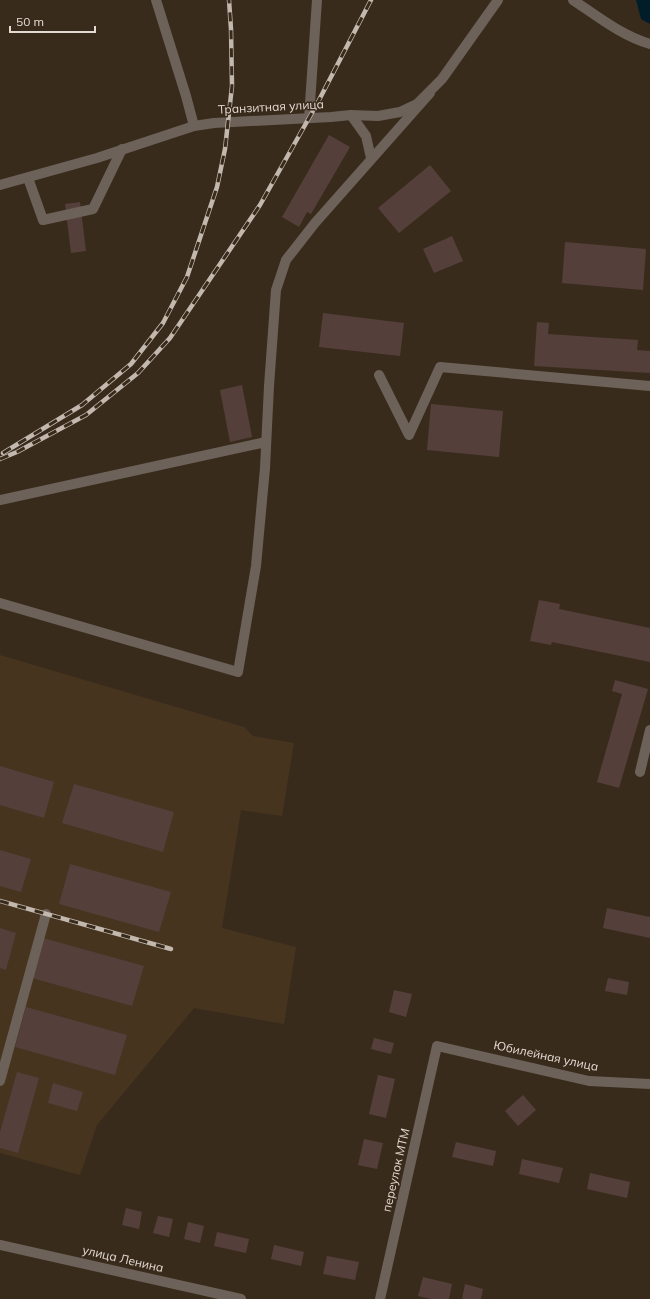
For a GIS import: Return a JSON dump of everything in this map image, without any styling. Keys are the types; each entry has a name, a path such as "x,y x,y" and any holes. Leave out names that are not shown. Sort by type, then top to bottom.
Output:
{"street":[{"path":"156,0 194,126"},
{"path":"309,118 317,0"},
{"name":"Транзитная улица","path":"0,185 97,158 194,126 214,123 351,115 378,116 400,112 417,104 430,93 442,79 498,0"},
{"path":"573,0 633,38 650,44"},
{"path":"0,603 238,672 256,566 276,290 286,260 315,223 371,158 430,93"},
{"path":"351,115 366,136 371,158"},
{"path":"28,178 43,220 93,210 122,149"},
{"path":"379,375 409,435 440,367 650,386"},
{"path":"0,500 266,442"},
{"path":"640,772 650,730"},
{"path":"0,1081 46,914"},
{"name":"Юбилейная улица","path":"437,1046 589,1081 650,1084"},
{"name":"переулок МТМ","path":"380,1299 437,1046"},
{"name":"улица Ленина","path":"0,1245 240,1299"}],"shaded area":[{"path":"0,655 244,727 253,736 294,743 282,816 241,810 222,928 296,947 284,1024 194,1008 97,1125 80,1175 0,1153"}],"water":[{"path":"636,0 650,0 650,24 641,19"}],"building":[{"path":"329,135 350,147 311,214 307,212 299,227 282,217"},
{"path":"430,165 451,191 399,233 378,208"},
{"path":"80,202 86,251 71,253 65,204"},
{"path":"452,236 463,261 434,273 423,249"},
{"path":"565,242 646,249 643,290 562,283"},
{"path":"323,313 404,323 400,356 319,347"},
{"path":"537,322 549,323 548,334 638,340 637,350 650,351 650,373 534,366"},
{"path":"242,385 252,437 230,442 220,390"},
{"path":"431,404 503,411 499,457 427,450"},
{"path":"539,600 560,604 559,609 650,628 650,662 552,642 551,645 530,641"},
{"path":"615,680 648,689 619,788 597,782 622,694 612,691"},
{"path":"0,766 54,782 44,818 0,805"},
{"path":"74,784 174,812 163,852 62,823"},
{"path":"0,850 31,859 21,892 0,886"},
{"path":"70,864 171,892 159,932 59,904"},
{"path":"607,908 650,917 650,938 603,928"},
{"path":"0,928 16,933 6,970 0,968"},
{"path":"43,938 144,966 132,1006 32,978"},
{"path":"608,978 629,982 627,995 605,991"},
{"path":"394,990 412,994 406,1017 389,1012"},
{"path":"26,1007 127,1035 115,1075 15,1047"},
{"path":"374,1038 394,1043 391,1054 371,1049"},
{"path":"17,1072 39,1078 18,1153 0,1148 0,1132"},
{"path":"378,1075 395,1079 386,1118 369,1114"},
{"path":"53,1083 83,1092 77,1111 48,1103"},
{"path":"523,1095 536,1110 518,1126 505,1111"},
{"path":"364,1139 383,1143 377,1169 358,1165"},
{"path":"456,1142 496,1151 493,1166 452,1157"},
{"path":"522,1159 563,1168 559,1183 519,1174"},
{"path":"590,1173 630,1182 627,1198 587,1189"},
{"path":"126,1208 142,1212 139,1229 122,1225"},
{"path":"158,1216 173,1219 169,1237 153,1233"},
{"path":"188,1222 204,1226 200,1243 184,1239"},
{"path":"217,1232 249,1239 246,1253 214,1246"},
{"path":"274,1245 304,1252 301,1266 271,1259"},
{"path":"327,1256 359,1262 355,1280 323,1274"},
{"path":"423,1277 452,1284 449,1299 431,1299 418,1296"},
{"path":"465,1284 483,1289 481,1299 462,1299"}],"railway":[{"path":"3,453 82,405 131,364 163,323 187,277 217,187 225,149 232,86 229,0"},
{"path":"0,459 17,452 86,415 138,373 170,338 260,205 318,102 371,0"},
{"path":"0,901 171,949"}]}
